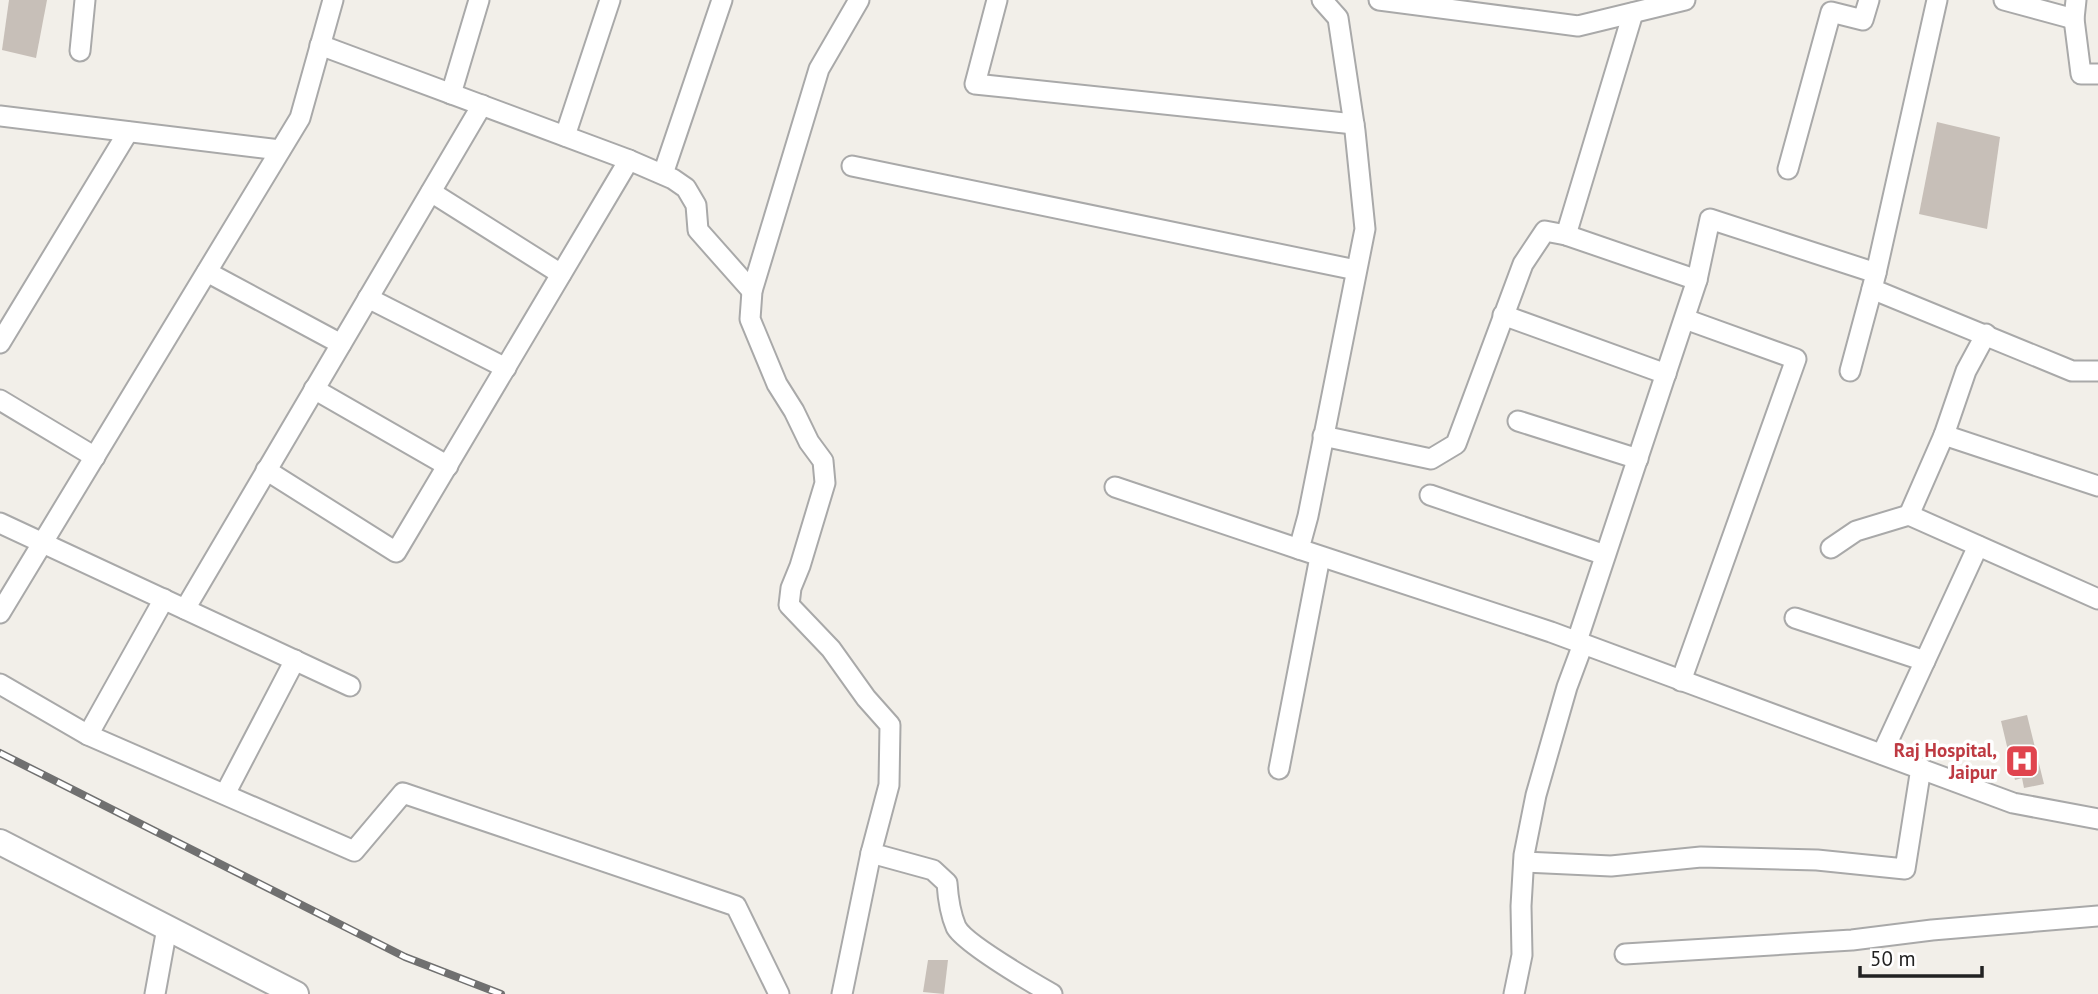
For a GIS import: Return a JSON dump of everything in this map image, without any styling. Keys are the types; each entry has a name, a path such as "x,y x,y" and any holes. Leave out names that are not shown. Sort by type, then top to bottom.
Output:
{"street":[{"path":"80,51 85,0"},
{"path":"0,613 300,118 333,0"},
{"path":"451,94 479,0"},
{"path":"565,136 610,0"},
{"path":"663,174 722,0"},
{"path":"842,994 871,853 889,785 890,725 866,698 831,649 789,605 791,588 825,483 823,461 777,384 750,319 752,291 819,69 859,0"},
{"path":"997,0 975,85 1354,124"},
{"path":"1299,549 1308,516 1365,229 1354,124 1338,18 1322,0"},
{"path":"1379,0 1577,26 1637,7 1685,0"},
{"path":"1788,169 1831,12 1863,20 1868,0"},
{"path":"1850,371 1874,281 1937,0"},
{"path":"2004,0 2075,10 2081,74 2098,74"},
{"path":"1566,235 1637,7"},
{"path":"320,45 663,174 686,188 696,205 698,230 752,291"},
{"path":"185,609 482,105"},
{"path":"0,116 280,150"},
{"path":"0,344 128,132"},
{"path":"266,470 396,552 629,160"},
{"path":"852,166 1356,270"},
{"path":"430,192 561,274"},
{"path":"1514,994 1522,956 1524,862 1536,794 1605,555 1697,280 1710,219 1874,281 2072,371 2098,371"},
{"path":"1323,436 1432,459 1455,444 1523,264 1545,230 1697,280"},
{"path":"207,272 341,344"},
{"path":"368,298 506,368"},
{"path":"1503,315 1666,374"},
{"path":"1681,681 1796,359 1685,319"},
{"path":"1909,515 1944,435 1966,371 1986,334"},
{"path":"314,389 448,466"},
{"path":"0,400 95,457"},
{"path":"1518,421 1637,459"},
{"path":"1944,435 2098,486"},
{"path":"1115,486 1580,643 2013,803 2098,819"},
{"path":"1430,495 1605,555"},
{"path":"1831,548 1856,531 1909,515 2098,599"},
{"path":"0,523 350,686"},
{"path":"1882,754 1978,546"},
{"path":"1279,769 1320,557"},
{"path":"88,736 164,599"},
{"path":"1795,618 1925,661"},
{"path":"225,794 295,660"},
{"path":"0,684 88,736 354,851 403,793 736,906 779,994"},
{"path":"1524,862 1611,866 1701,857 1817,860 1905,869 1921,768"},
{"path":"0,842 296,994"},
{"path":"871,853 933,870 947,883 949,904 957,930 1009,969 1052,994"},
{"path":"1625,954 1852,940 1932,930 2098,916"},
{"path":"155,994 167,928"}],"building":[{"path":"9,0 47,0 36,58 2,50"},
{"path":"1937,122 2000,137 1987,229 1919,214"},
{"path":"2027,715 2044,784 2024,788 2022,778 2015,780 2001,721"},
{"path":"928,960 948,960 944,994 923,992"}],"railway":[{"path":"0,753 405,957 501,994"}],"place":[{"name":"Raj Hospital, Jaipur","path":"2022,761"}]}
